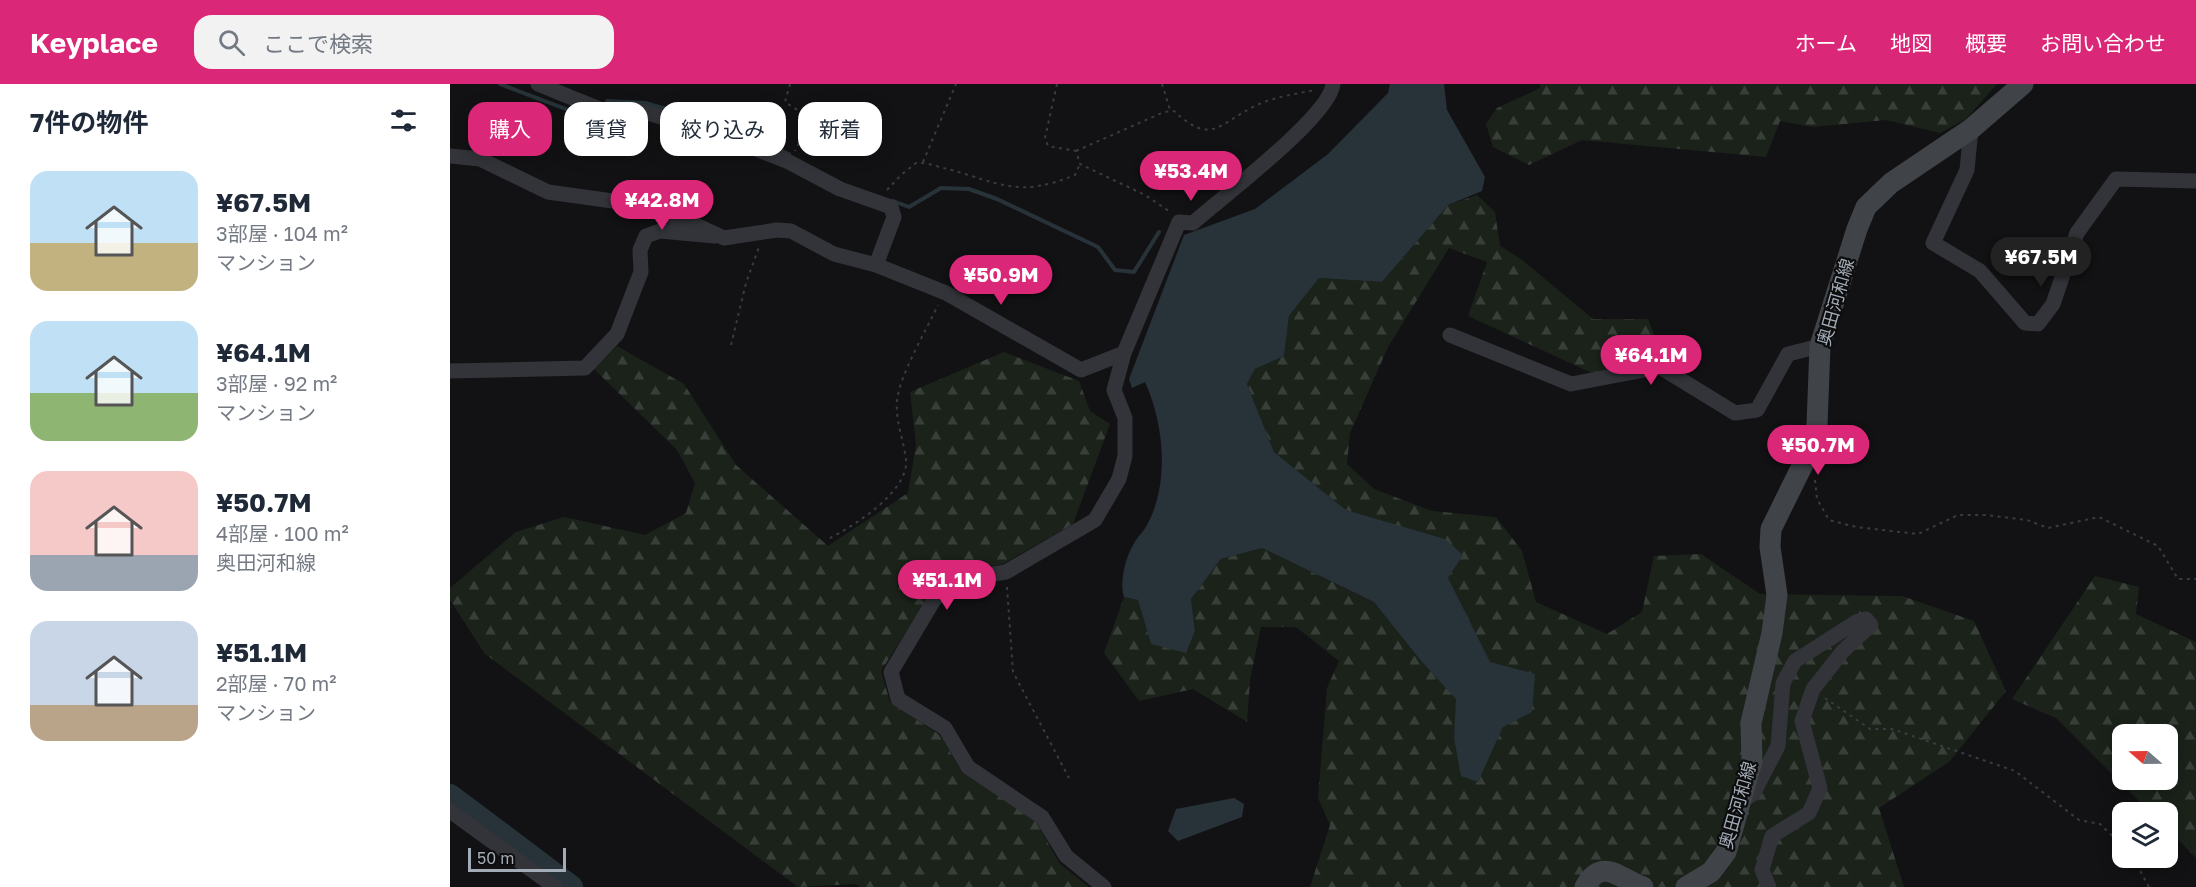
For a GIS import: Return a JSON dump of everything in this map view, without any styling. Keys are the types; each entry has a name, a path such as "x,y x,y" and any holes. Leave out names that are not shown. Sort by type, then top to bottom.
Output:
{"main road":[{"name":"奥田河和線","path":"1686,887 1711,872 1726,852 1752,761 1751,723 1772,633 1777,595 1770,547 1771,529 1812,446 1817,425 1820,346 1828,315 1866,207 1891,183 1971,129 2023,84"},
{"path":"1585,887 1589,879 1600,871 1612,871 1643,887"}],"street":[{"path":"538,84 602,110 641,111 715,133 789,162 840,189 891,207 895,214 876,265"},
{"path":"1104,887 1066,856 1042,817 968,767 945,728 898,699 891,672 934,600 957,580 1006,572 1076,534 1095,520 1119,479 1125,456 1125,418 1114,390 1124,353 1179,222 1193,223 1313,119 1333,87"},
{"path":"1971,129 1967,170 1934,243 1980,271 2025,322 2038,324 2053,304 2077,233 2116,179 2196,181"},
{"path":"450,156 480,159 548,192 627,203 694,224 724,238 777,230 791,231 834,254 876,265 944,292 1081,370 1124,353"},
{"path":"450,371 585,368 617,334 641,272 640,250 646,236 660,231 708,238 716,236"},
{"path":"1450,335 1571,384 1660,368 1735,412 1757,410 1788,354 1820,346"},
{"path":"1739,802 1753,794 1778,746 1783,682 1795,661 1866,618 1870,625 1843,651 1813,690 1802,721 1820,788 1809,813 1772,836 1762,870 1768,887"},
{"path":"450,811 555,887"}],"path":[{"path":"789,162 810,122 805,115 785,102 790,84"},
{"path":"923,163 956,84"},
{"path":"1057,84 1046,143 1052,147 1076,151 1152,115 1174,111 1195,128 1216,130 1266,101 1333,87"},
{"path":"1162,84 1170,111"},
{"path":"880,203 901,175 912,165 923,163 1014,189 1025,189 1075,175 1080,164 1076,151"},
{"path":"1080,164 1156,202 1175,215 1179,222"},
{"path":"731,345 746,283 762,243"},
{"path":"830,538 854,525 888,496 902,477 906,460 897,399 944,292"},
{"path":"1815,478 1817,500 1829,520 1838,523 1918,534 1958,515 1986,515 2027,520 2048,528 2099,517 2158,546 2178,579 2196,579"},
{"path":"1006,572 1013,672 1069,778"},
{"path":"1813,690 1870,729 1892,729 2015,771 2079,820 2100,824 2112,835"},
{"path":"2139,868 2149,887"}],"green space":[{"path":"1540,84 1997,84 1966,119 1940,133 1886,120 1813,127 1780,121 1766,157 1582,140 1529,165 1493,147 1486,124 1497,108 1540,88"},
{"path":"1477,195 1495,212 1500,246 1521,259 1593,319 1648,319 1663,358 1592,373 1468,316 1487,262 1449,248 1388,347 1350,433 1347,464 1374,489 1432,511 1496,517 1522,551 1536,602 1607,634 1642,612 1654,556 1701,554 1760,594 1902,596 1974,621 2006,691 1950,761 1879,808 1904,887 1310,887 1330,825 1318,798 1327,688 1339,661 1296,627 1261,627 1250,680 1247,722 1193,689 1139,701 1104,653 1124,597 1138,600 1151,644 1195,631 1191,599 1221,559 1262,548 1374,602 1421,661 1457,699 1454,738 1478,782 1503,727 1532,712 1490,663 1447,578 1462,555 1393,524 1346,510 1274,452 1247,384 1255,369 1284,356 1289,316 1319,278 1382,282 1448,205"},
{"path":"617,346 684,384 736,465 828,546 908,493 916,445 910,392 1004,352 1079,381 1090,411 1110,424 1073,524 1003,564 953,573 928,598 881,671 890,702 940,735 960,769 1035,820 1060,864 1089,887 860,887 856,884 798,887 485,654 450,600 450,588 516,532 564,517 645,535 686,513 695,483 677,450 594,369"},
{"path":"2095,576 2139,587 2136,614 2196,642 2196,858 2178,839 2178,802 2140,802 2128,790 2178,790 2178,724 2112,724 2112,774 2056,718 2012,699"}],"shaded area":[{"path":"1390,84 1444,84 1447,110 1485,177 1482,191 1448,205 1382,282 1319,278 1289,316 1284,356 1255,369 1247,384 1274,452 1346,510 1445,539 1463,555 1448,578 1490,662 1535,674 1532,712 1503,727 1478,782 1461,776 1454,738 1456,699 1421,661 1374,602 1262,548 1221,559 1191,599 1195,631 1186,653 1151,644 1138,600 1124,597 1123,591 1126,560 1154,509 1159,491 1162,454 1157,416 1145,382 1132,388 1129,379 1184,235 1255,209 1328,154 1388,93"},
{"path":"1234,798 1244,804 1242,817 1178,841 1168,831 1176,809"}],"waterway":[{"path":"500,84 564,108"},
{"path":"607,101 645,103 722,125 789,154"},
{"path":"893,201 909,207 941,188 969,189 997,199 1098,247 1115,270 1134,272 1159,232"},
{"path":"450,796 571,887"}]}
